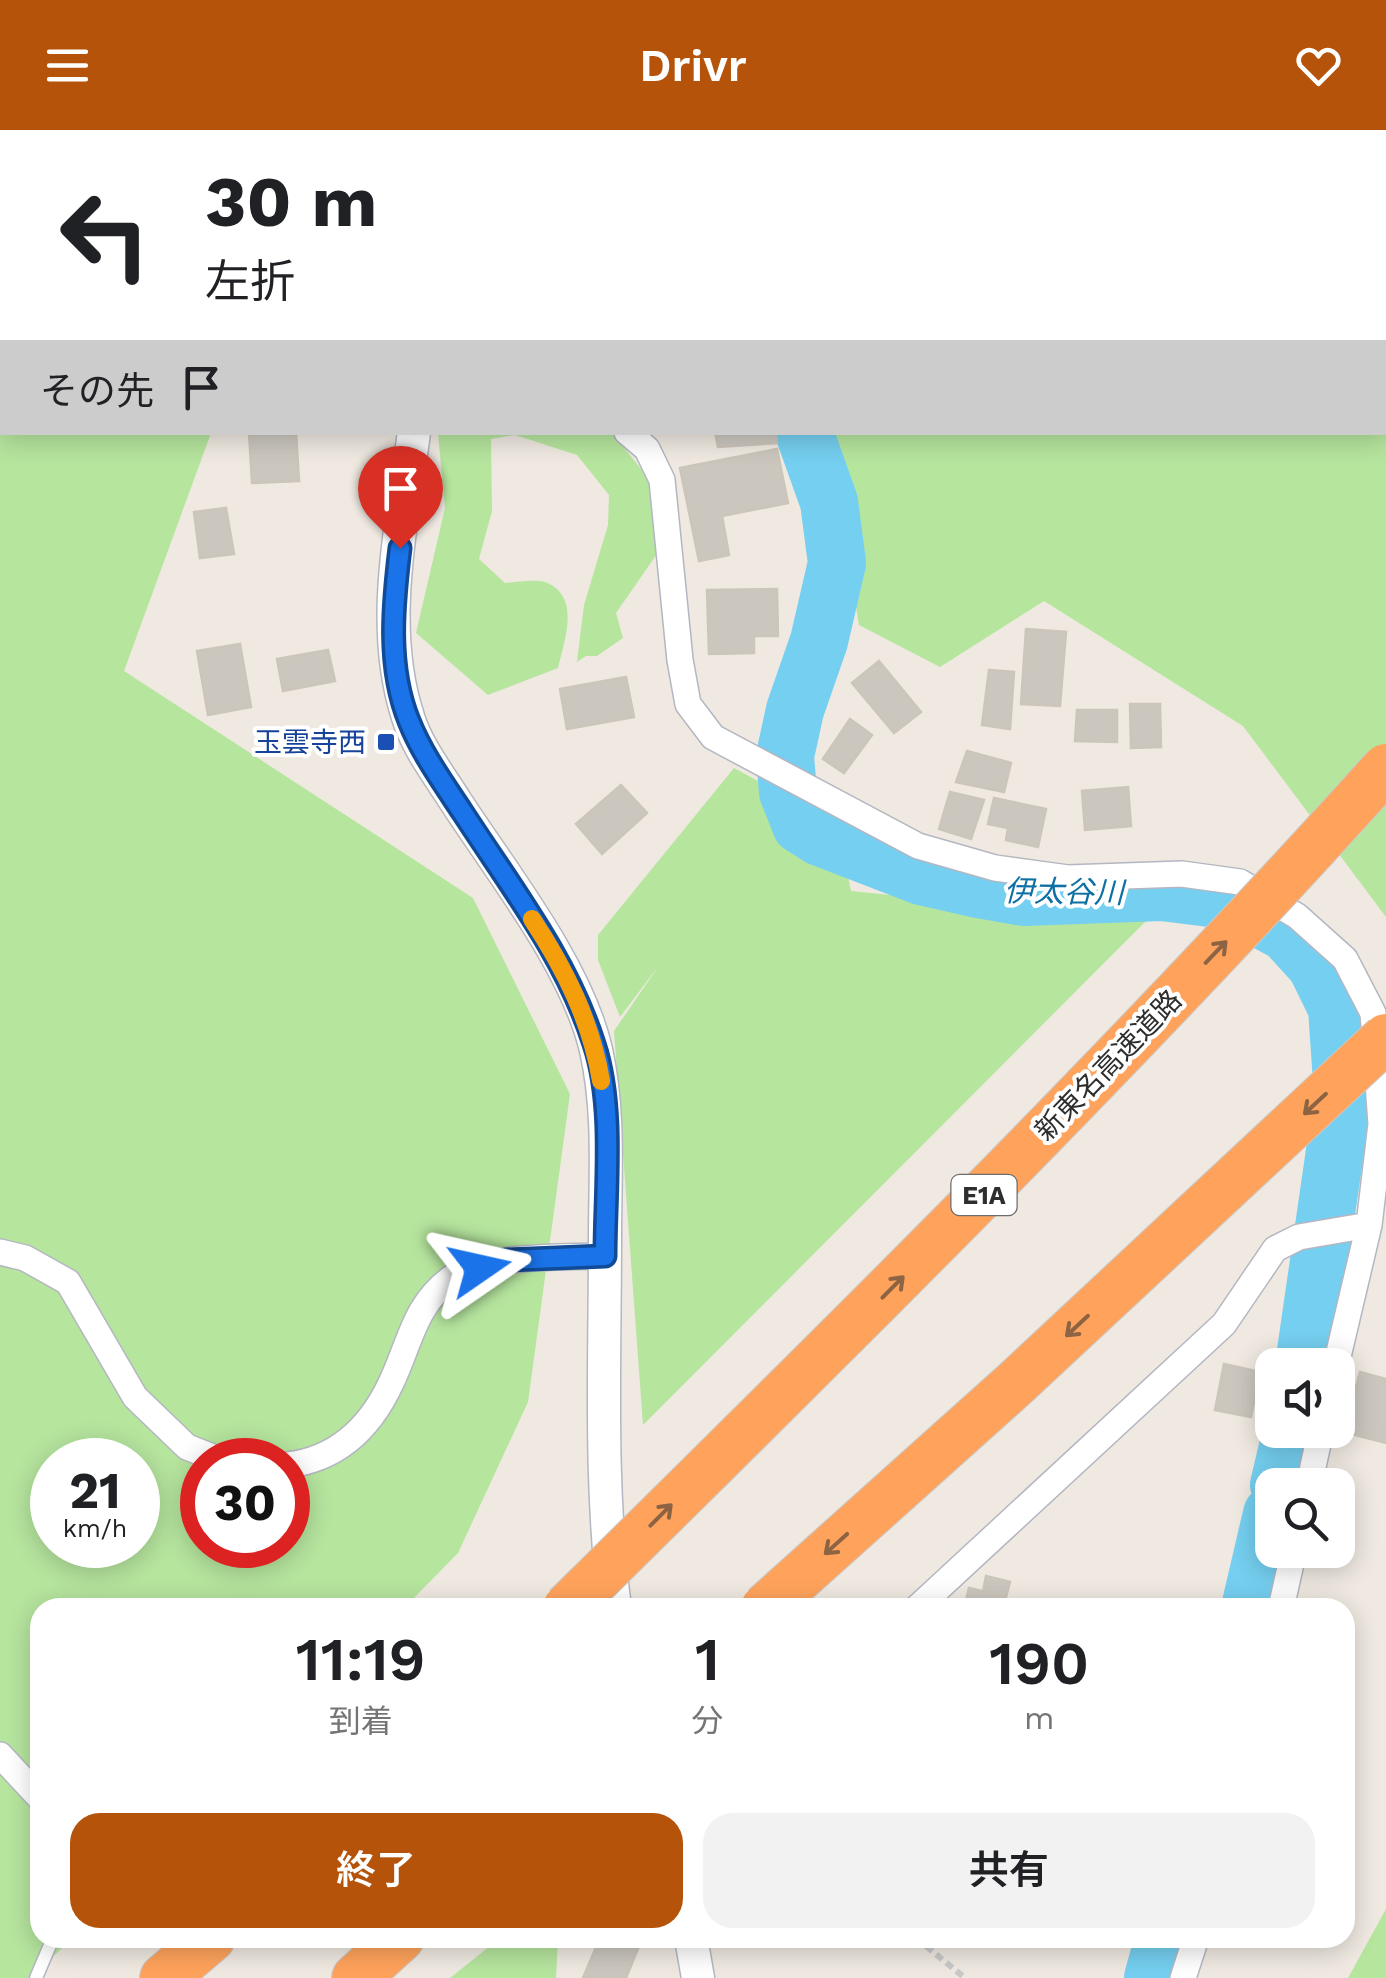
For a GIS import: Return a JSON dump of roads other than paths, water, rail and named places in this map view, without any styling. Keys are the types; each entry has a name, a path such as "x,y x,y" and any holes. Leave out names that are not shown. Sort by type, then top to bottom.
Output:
{"highway":[{"name":"新東名高速道路","path":"577,1598 946,1234 1294,870 1386,768"},
{"path":"776,1598 1016,1382 1386,1038"},
{"path":"164,1978 199,1948"},
{"path":"356,1978 389,1948"}],"street":[{"path":"414,435 393,632 397,676 408,720 432,765 558,960 596,1047 606,1109 603,1478 614,1598"},
{"path":"631,435 647,449 662,480 688,704 713,736 918,846 996,868 1068,878 1182,874 1240,882 1297,916 1345,959 1374,1013 1381,1124 1339,1348"},
{"path":"928,1598 1224,1324 1274,1249 1300,1237 1361,1226"},
{"path":"0,1252 25,1258 68,1282 135,1397 180,1440"},
{"path":"310,1462 354,1438 390,1385 417,1315 454,1276 506,1260 605,1256"},
{"path":"1283,1598 1290,1568"},
{"path":"0,1754 30,1787"},
{"path":"693,1948 698,1978"},
{"path":"1183,1978 1193,1948"}],"lane":[{"path":"36,1978 49,1948"}],"waterway":[{"name":"伊太谷川","path":"805,435 829,502 837,563 785,756 788,792 801,825 820,837 921,876 978,889 1024,897 1162,892 1226,900 1287,933 1316,965 1337,1008 1343,1096 1306,1348"},
{"name":"伊太谷川","path":"1283,1468 1288,1448"},
{"name":"伊太谷川","path":"1252,1598 1259,1568"},
{"name":"伊太谷川","path":"1153,1978 1161,1948"}],"place":[{"name":"玉雲寺西","path":"386,742"}]}
